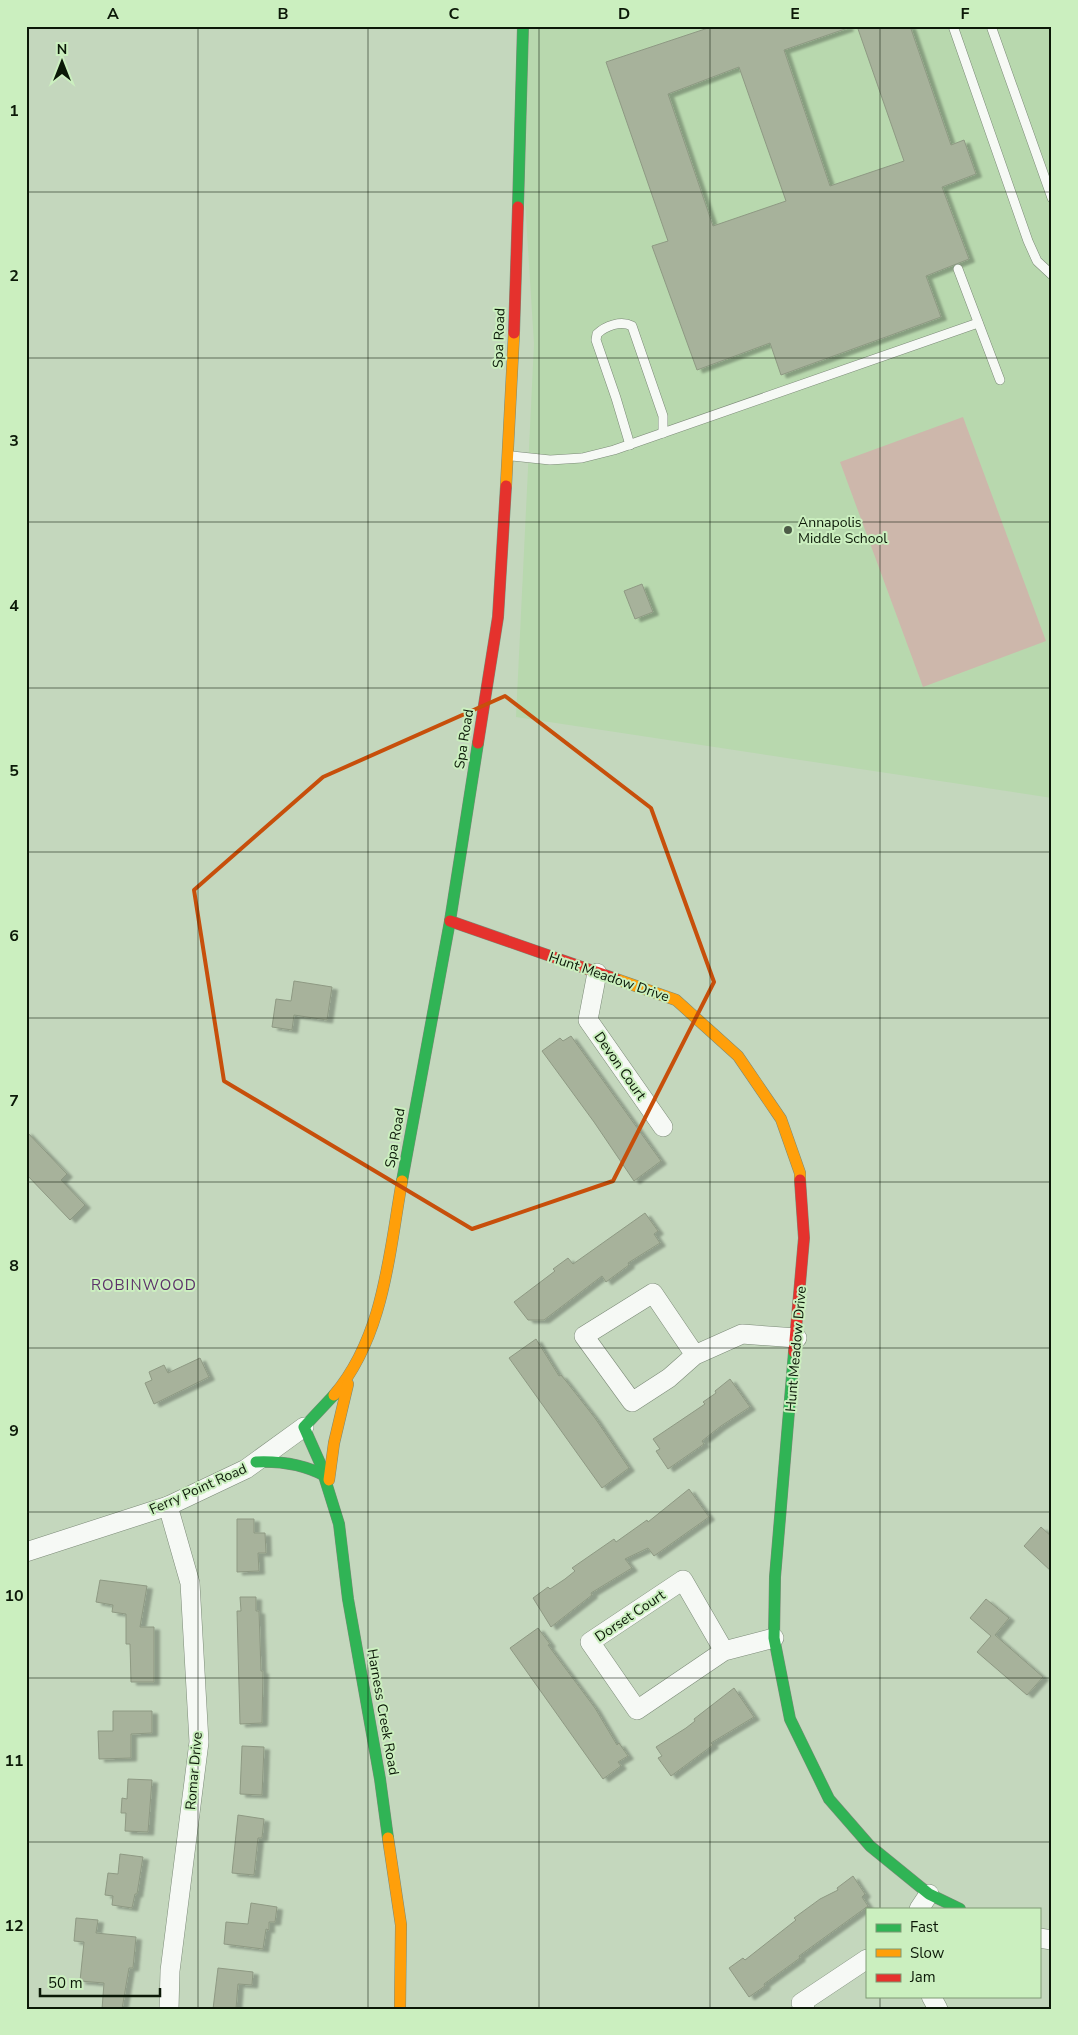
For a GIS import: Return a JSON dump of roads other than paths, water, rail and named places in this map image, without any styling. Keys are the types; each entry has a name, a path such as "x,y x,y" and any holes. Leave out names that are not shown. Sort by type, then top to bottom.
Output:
{"street":[{"name":"Spa Road","path":"304,1427 336,1392 363,1351 375,1315 385,1275 450,922 498,616 513,390 523,26"},
{"name":"Hunt Meadow Drive","path":"450,922 676,1000 738,1056 781,1119 800,1172 804,1238 797,1338 775,1577 774,1638 790,1719 829,1799 870,1846 924,1902 955,1908"},
{"name":"Devon Court","path":"596,973 588,1020 663,1127"},
{"path":"696,1355 653,1293 584,1336 632,1402 669,1378 696,1355 742,1334 797,1338"},
{"path":"329,1488 332,1446 351,1370"},
{"name":"Ferry Point Road","path":"26,1552 168,1506 246,1469 304,1427"},
{"name":"Harness Creek Road","path":"304,1427 325,1476 339,1524 348,1600 380,1779 401,1925 400,2009"},
{"path":"256,1462 282,1461 298,1464 325,1476"},
{"name":"Romar Drive","path":"168,1506 190,1583 199,1742 170,1970 168,2009"},
{"name":"Dorset Court","path":"724,1651 683,1580 590,1642 637,1710 724,1651 774,1638"},
{"path":"805,2009 801,2003 866,1960"}],"lane":[{"path":"953,26 1028,241 1037,261 1052,275"},
{"path":"991,26 1052,198"},
{"path":"958,269 1000,380"},
{"path":"630,445 596,340 597,334 601,330 614,325 627,323 632,326 663,416 663,433"},
{"path":"509,455 550,460 582,458 630,445 978,323"}],"place":[{"name":"Annapolis Middle School","path":"788,530"}],"district":[{"name":"ROBINWOOD","path":"144,1285"}]}
